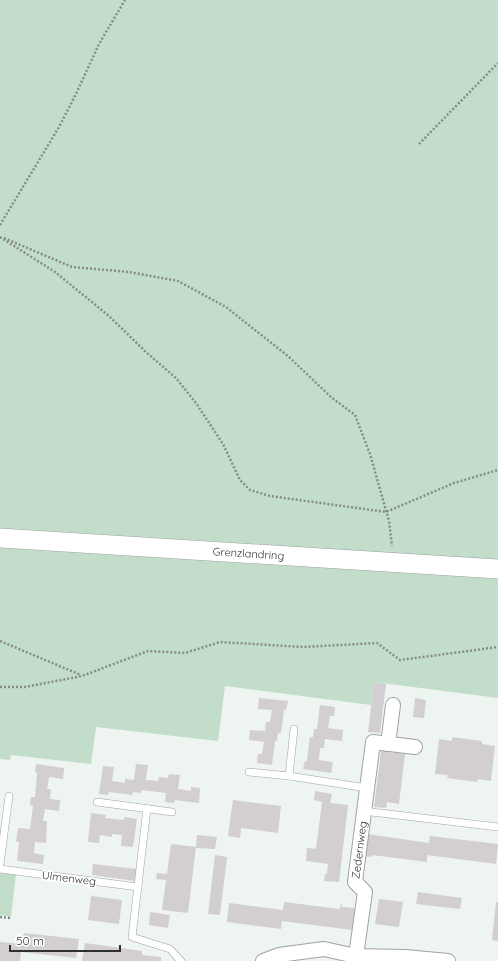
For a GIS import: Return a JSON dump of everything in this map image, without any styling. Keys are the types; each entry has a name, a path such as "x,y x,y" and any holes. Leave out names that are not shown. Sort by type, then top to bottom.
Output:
{"main road":[{"name":"Grenzlandring","path":"0,538 498,569"}],"street":[{"path":"388,744 393,705"},
{"name":"Zedernweg","path":"350,958 365,892 355,882 373,742 415,747"},
{"path":"262,961 279,955 324,949 350,958 448,961"}],"lane":[{"path":"289,776 294,729"},
{"path":"249,772 289,776 367,788"},
{"path":"0,864 9,796"},
{"path":"97,802 172,812"},
{"path":"147,808 132,937 170,949 181,961"},
{"name":"Zedernweg","path":"363,811 498,827"},
{"name":"Ulmenweg","path":"0,869 138,887"}],"path":[{"path":"0,225 59,127 99,44 125,0"},
{"path":"419,144 498,63"},
{"path":"0,236 72,267 129,272 178,281 226,307 289,357 332,398 356,415 370,454 389,521 392,547"},
{"path":"0,236 55,272 109,316 147,353 176,378 200,409 223,444 240,480 250,490 270,496 386,512 454,483 498,470"},
{"path":"0,641 82,676"},
{"path":"0,687 25,687 82,676 148,651 185,654 220,642 303,646 377,643 400,660 498,647"},
{"path":"0,917 10,918"}],"green space":[{"path":"0,0 498,0 498,698 374,682 371,705 225,686 218,741 96,727 91,764 11,755 10,760 0,759"},
{"path":"0,873 16,875 11,917 0,915"}],"building":[{"path":"374,682 386,684 380,733 368,732"},
{"path":"259,698 288,701 286,710 284,709 281,733 278,733 277,741 275,741 272,765 257,763 258,754 262,754 264,742 249,740 250,730 265,731 266,722 270,722 272,710 258,709"},
{"path":"415,698 426,700 424,718 413,717"},
{"path":"320,705 335,707 334,716 330,716 328,728 343,730 342,741 325,739 324,748 320,748 319,760 333,762 331,773 303,769 305,761 307,761 310,737 313,737 314,729 317,729"},
{"path":"452,737 482,741 482,744 495,746 491,781 478,779 477,782 447,778 448,775 435,774 439,739 452,741"},
{"path":"381,751 405,754 399,804 387,802 386,808 374,807"},
{"path":"36,764 64,768 63,779 49,777 47,789 51,789 50,799 60,800 59,811 45,809 43,821 47,821 46,843 35,842 34,853 44,855 43,864 17,861 19,842 16,842 18,828 30,829 33,806 30,805 31,797 35,797 37,773 35,772"},
{"path":"136,764 148,765 146,780 158,781 159,777 168,778 169,774 180,775 178,789 191,791 191,787 200,788 199,803 175,800 174,803 165,802 166,793 142,790 141,793 133,792 132,795 109,792 108,795 99,794 103,766 114,767 112,781 125,783 125,779 134,780"},
{"path":"315,791 332,794 330,803 348,805 339,882 324,881 325,874 327,874 328,864 306,861 307,848 316,849 322,802 314,800"},
{"path":"233,800 281,806 278,833 241,828 240,838 228,836"},
{"path":"91,813 106,815 105,818 124,820 124,817 137,819 133,847 121,846 122,835 112,834 112,837 100,835 99,843 88,842"},
{"path":"367,834 429,843 430,836 498,844 496,864 427,855 427,862 372,855 371,857 364,856"},
{"path":"197,835 217,837 215,849 196,848"},
{"path":"171,844 196,847 188,913 162,910 166,880 156,879 157,873 167,874"},
{"path":"215,855 227,857 220,915 208,914"},
{"path":"93,864 137,869 135,881 92,875"},
{"path":"418,892 462,898 460,909 416,904"},
{"path":"91,896 122,900 119,924 88,920"},
{"path":"379,899 403,902 399,927 375,924"},
{"path":"284,902 340,909 342,904 342,907 355,908 352,930 282,921 281,929 227,922 229,903 283,910"},
{"path":"496,902 498,902 498,941 492,940"},
{"path":"150,912 170,915 168,928 149,925"},
{"path":"24,933 79,939 76,958 21,952 20,961 0,961 0,942 22,944"},
{"path":"85,943 142,951 142,955 161,957 161,961 82,961"}]}
